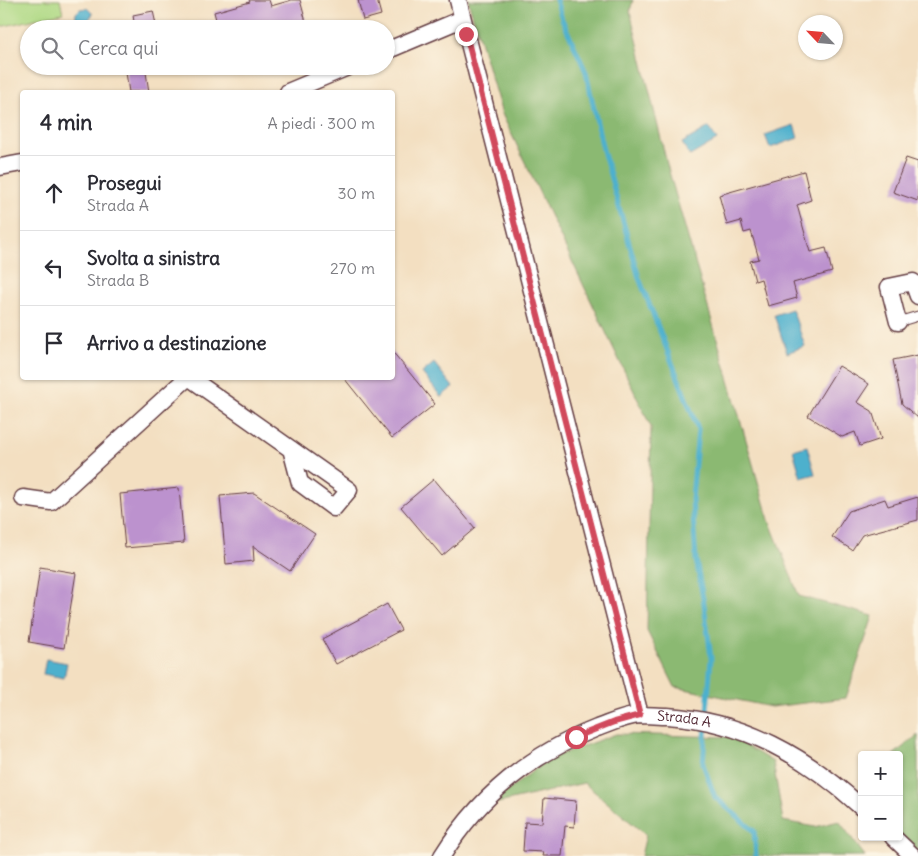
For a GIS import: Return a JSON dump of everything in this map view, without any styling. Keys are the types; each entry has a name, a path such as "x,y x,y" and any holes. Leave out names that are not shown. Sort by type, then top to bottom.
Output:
{"street":[{"path":"458,0 640,715"},
{"path":"395,47 462,18"},
{"path":"293,90 329,75"},
{"path":"0,167 20,163"},
{"path":"898,322 889,288 914,282 918,296"},
{"path":"23,498 51,502 186,380"},
{"path":"191,380 291,449"},
{"name":"Strada A","path":"442,856 469,818 487,798 526,765 549,751 590,731 628,717 640,715 683,717 765,740 814,768 858,805"},
{"path":"897,841 913,856"}],"lane":[{"path":"898,322 918,316"}],"green space":[{"path":"0,0 60,0 63,13 32,20 20,20 20,23 0,27"},
{"path":"468,0 633,0 630,11 668,168 769,520 799,596 873,616 846,698 771,707 675,687 647,631 651,427 502,114"},
{"path":"616,734 732,737 773,762 783,821 815,827 839,821 865,856 641,856 646,835 584,783 490,805 548,759"},
{"path":"918,735 918,854 903,841 903,751 898,751"}],"water":[{"path":"87,8 93,14 90,20 75,20 76,13 80,9"},
{"path":"794,125 798,138 770,148 765,135"},
{"path":"709,127 717,140 690,156 682,143"},
{"path":"792,309 805,346 787,353 774,315"},
{"path":"434,363 453,387 441,397 422,373"},
{"path":"807,446 815,474 801,478 793,450"},
{"path":"46,659 67,663 64,678 43,674"}],"building":[{"path":"249,0 269,0 271,6 292,0 300,0 305,20 216,20 214,12 250,2"},
{"path":"358,0 377,0 381,15 363,20"},
{"path":"153,11 155,20 134,20 133,15"},
{"path":"126,75 146,75 149,90 129,90"},
{"path":"906,158 918,162 918,201 893,192"},
{"path":"804,171 811,200 797,205 810,252 826,248 832,272 793,283 797,298 768,306 761,279 755,281 750,261 759,259 751,231 744,233 741,221 727,225 719,195"},
{"path":"395,355 435,404 392,438 346,380 395,380"},
{"path":"918,355 918,418 902,404 893,360"},
{"path":"839,366 869,384 857,402 872,411 881,439 860,446 855,432 842,437 808,416"},
{"path":"434,479 475,528 442,556 401,507"},
{"path":"179,488 184,543 125,548 120,494"},
{"path":"254,493 315,534 290,571 253,546 254,561 226,564 220,496"},
{"path":"918,497 918,520 862,535 852,550 832,537 849,511 885,499 888,506"},
{"path":"40,567 76,573 64,648 29,642"},
{"path":"387,604 401,630 336,664 322,639"},
{"path":"544,798 576,801 574,827 565,826 562,856 543,856 544,852 523,851 525,822 542,823"}],"waterway":[{"path":"556,0 562,19 586,72 603,150 639,278 698,429 692,499 696,560 711,658 703,764 715,797 754,831 756,856"}],"route":[{"path":"466,34 640,715 628,717 576,737"}]}
